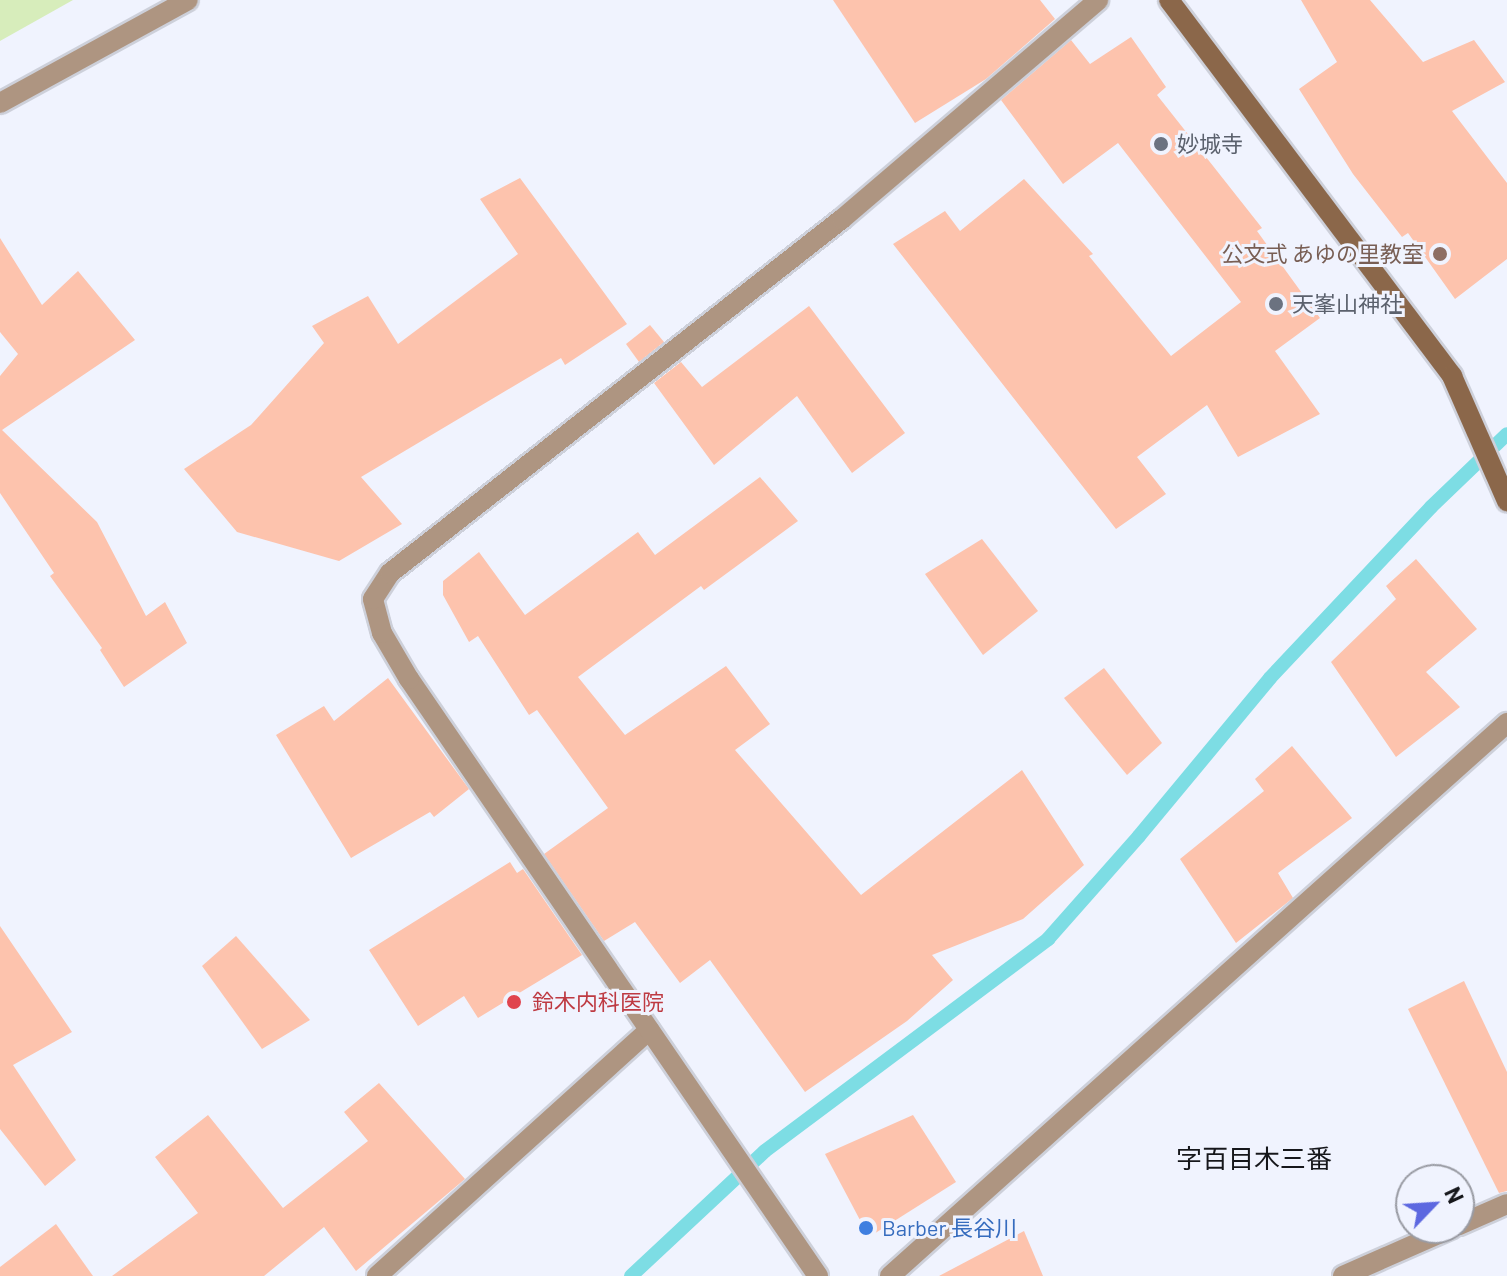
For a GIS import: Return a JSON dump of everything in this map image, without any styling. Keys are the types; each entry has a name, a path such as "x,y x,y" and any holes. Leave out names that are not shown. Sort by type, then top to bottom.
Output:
{"street":[{"path":"0,103 188,0"},
{"path":"818,1276 409,679 382,633 373,599 390,573 842,219 1098,0"},
{"path":"1169,0 1452,376 1507,501"},
{"path":"890,1276 1507,723"},
{"path":"377,1276 649,1030"},
{"path":"1475,1218 1507,1204"},
{"path":"1343,1276 1416,1244"}],"green space":[{"path":"0,0 73,0 0,41"}],"building":[{"path":"833,0 1040,0 1055,19 986,79 915,123"},
{"path":"1301,0 1370,0 1423,62 1474,40 1505,82 1452,111 1507,183 1507,259 1455,299 1408,233 1402,237 1353,174 1299,89 1337,62"},
{"path":"1131,37 1166,87 1157,95 1262,228 1257,231 1320,318 1275,351 1320,414 1238,457 1207,405 1137,457 1166,494 1116,529 893,244 945,211 960,231 1024,179 1093,254 1089,256 1171,356 1241,302 1118,143 1063,184 1001,100 1071,40 1090,64"},
{"path":"520,178 627,324 565,365 561,358 361,477 402,524 339,561 237,532 184,469 251,425 324,343 312,326 368,296 398,344 518,254 480,199"},
{"path":"0,238 42,305 78,271 135,340 2,430 97,522 146,616 165,602 187,643 124,687 100,650 102,648 50,576 54,573 0,493 0,376 18,354 0,332"},
{"path":"809,306 905,433 852,473 797,396 714,465 654,383 681,362 702,387"},
{"path":"650,325 664,342 639,362 626,344"},
{"path":"760,477 798,521 704,590 701,586 578,677 625,735 726,666 770,724 735,750 861,895 1022,770 1084,865 1023,919 932,955 953,980 907,1021 805,1092 710,960 680,983 635,922 604,941 544,854 608,808 537,710 529,715 478,636 469,642 443,595 443,581 479,552 525,615 638,532 655,555"},
{"path":"982,539 1038,611 983,655 925,574"},
{"path":"1416,559 1477,629 1426,672 1460,707 1396,757 1331,662 1396,599 1386,586"},
{"path":"1104,668 1162,743 1127,775 1064,698"},
{"path":"388,678 469,789 434,817 430,812 351,858 276,735 324,706 334,721"},
{"path":"1292,746 1352,818 1278,873 1293,898 1236,943 1180,859 1264,791 1255,779"},
{"path":"510,862 517,873 523,869 582,955 478,1018 464,996 418,1026 369,950"},
{"path":"0,926 72,1032 13,1065 76,1160 45,1186 0,1129"},
{"path":"236,936 310,1020 262,1049 202,966"},
{"path":"1464,981 1507,1072 1507,1191 1499,1193 1408,1009"},
{"path":"379,1083 465,1179 356,1271 324,1227 264,1276 112,1276 198,1213 155,1157 208,1115 283,1208 368,1141 344,1112"},
{"path":"913,1115 956,1182 869,1237 825,1154"},
{"path":"56,1224 93,1276 0,1276 0,1267"},
{"path":"1024,1231 1043,1276 939,1276"}],"waterway":[{"path":"631,1276 765,1151 1048,939 1139,836 1270,678 1431,507 1507,434"}],"place":[{"name":"妙城寺","path":"1161,144"},
{"name":"公文式 あゆの里教室","path":"1440,254"},
{"name":"天峯山神社","path":"1276,304"},
{"name":"鈴木内科医院","path":"514,1002"},
{"name":"Barber 長谷川","path":"866,1228"}],"district":[{"name":"字百目木三番","path":"1254,1158"}]}
